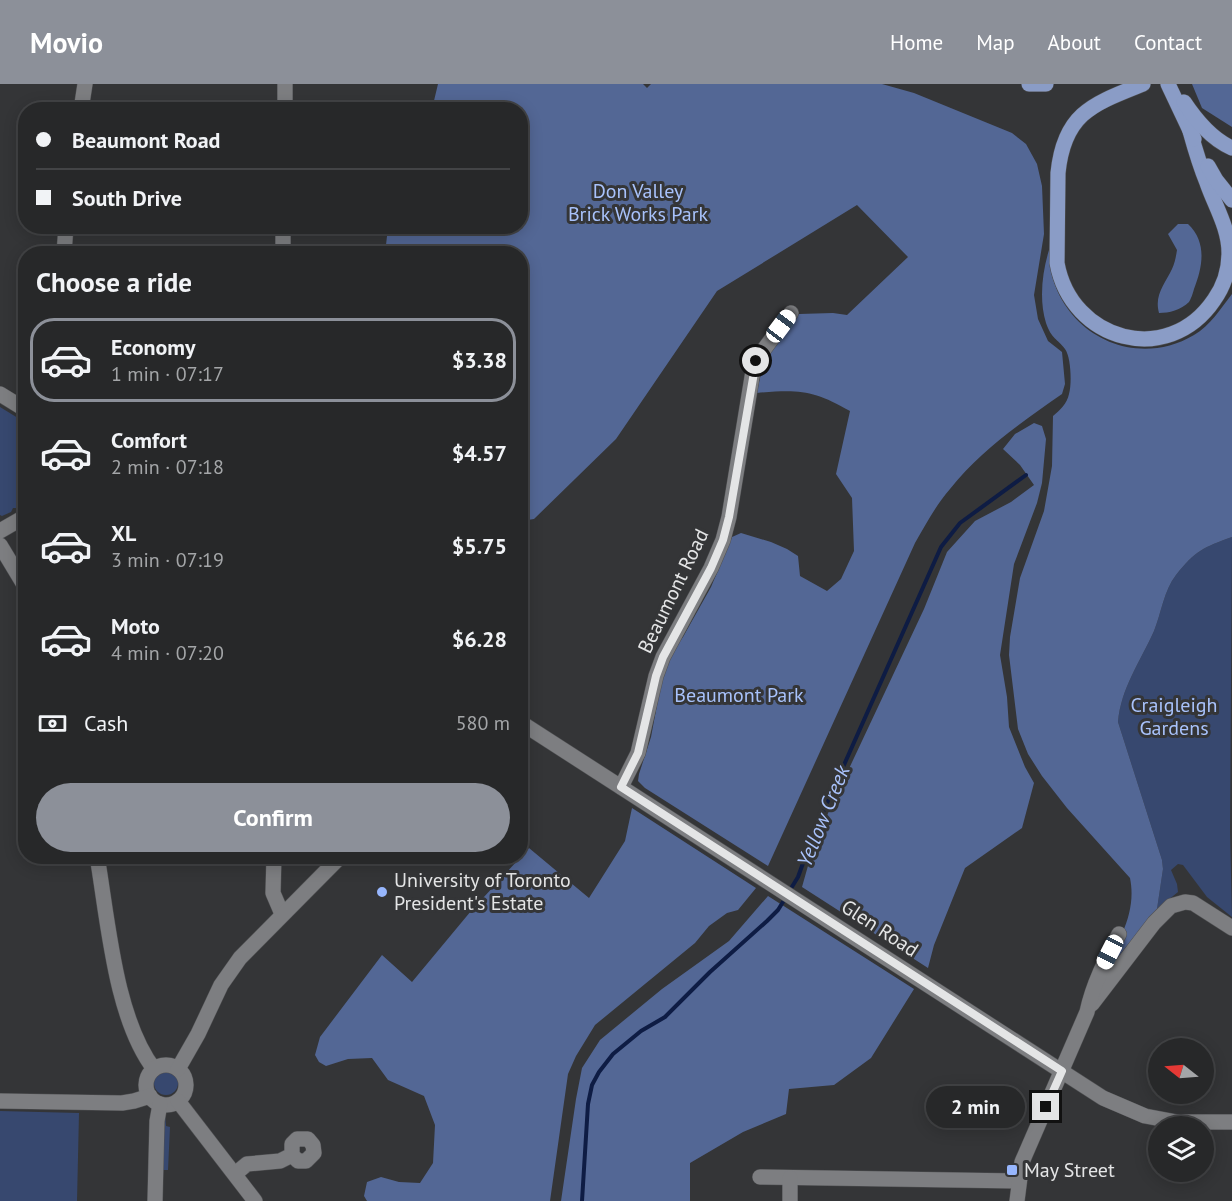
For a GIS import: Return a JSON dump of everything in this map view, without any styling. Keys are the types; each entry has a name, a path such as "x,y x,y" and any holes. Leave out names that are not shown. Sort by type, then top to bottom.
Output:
{"main road":[{"path":"1029,84 1046,84"},
{"path":"1143,84 1096,105 1081,116 1066,136 1058,173 1057,263 1059,277 1068,295 1093,323 1127,338 1152,339 1171,335 1189,327 1207,311 1219,294 1227,274 1229,252 1226,231 1203,173 1184,110 1173,84"},
{"path":"1168,84 1184,110 1214,137 1232,148"},
{"path":"1190,131 1216,180 1232,200"}],"street":[{"path":"82,102 85,84"},
{"path":"285,84 285,102"},
{"name":"Beaumont Road","path":"621,787 638,753 656,676 663,657 704,582 723,540 756,361 791,313"},
{"path":"0,394 18,405"},
{"path":"0,531 18,521"},
{"path":"0,545 18,575"},
{"name":"Glen Road","path":"528,727 1103,1098 1145,1116 1177,1122 1232,1122"},
{"path":"98,864 124,1004 134,1034 154,1070"},
{"path":"274,864 273,893 282,914"},
{"path":"178,1069 230,971 240,957 333,864"},
{"path":"1087,1011 1154,923 1171,906 1179,902 1193,903 1232,928"},
{"path":"1017,1201 1022,1162 1030,1140 1062,1071 1087,1011 1091,994 1119,934"},
{"path":"0,1101 122,1103 155,1100 172,1104 178,1101 185,1091 186,1085 178,1069 166,1065 154,1070 147,1079 148,1091 155,1100 157,1121 155,1201"},
{"path":"178,1101 255,1201"},
{"path":"235,1174 247,1164 280,1161 292,1155"},
{"path":"760,1177 1018,1181"},
{"path":"790,1178 790,1201"}],"green space":[{"path":"438,84 643,84 647,88 651,84 882,84 914,93 1012,133 1026,144 1037,164 1042,186 1044,234 1034,295 1038,319 1048,341 1062,352 1065,384 1062,394 989,449 962,475 931,515 915,543 768,866 645,788 638,781 639,774 651,737 662,678 671,653 683,637 711,587 732,537 741,533 787,549 798,556 800,576 827,591 841,579 854,551 852,498 836,474 850,411 816,395 795,391 757,393 759,381 771,350 799,314 847,315 908,257 857,205 717,291 616,439 534,519 528,520 528,246 386,246 387,234 528,234 528,102 434,102"},
{"path":"1192,84 1232,84 1232,127 1202,108"},
{"path":"1178,224 1188,224 1198,239 1202,255 1200,272 1189,302 1175,311 1159,313 1159,295 1173,267 1177,250 1168,234"},
{"path":"1049,250 1053,277 1062,300 1077,320 1097,335 1119,345 1144,349 1169,346 1194,335 1210,322 1232,294 1232,537 1207,547 1195,555 1172,581 1154,631 1123,698 1118,722 1163,869 1157,909 1108,973 1104,971 1121,937 1129,914 1132,891 1130,878 1067,808 1028,754 1018,729 1009,655 1020,578 1044,511 1052,466 1053,416 1065,404 1070,390 1069,358 1062,345 1050,333 1044,314 1042,286"},
{"path":"0,407 18,418 18,507 0,515"},
{"path":"1034,423 1042,426 1046,439 1042,483 1037,503 1014,564 1000,655 1009,727 1034,783 1022,828 965,868 934,945 928,968 802,887 815,841 924,609 947,552 975,521 1011,502 1034,485 1020,465 1003,449 1015,434"},
{"name":"Craigleigh Gardens","path":"1232,537 1230,831 1232,917 1207,897 1183,865 1178,864 1171,870 1178,892 1157,909 1163,869 1162,860 1118,722 1127,686 1154,631 1172,581 1195,555 1207,547"},
{"path":"632,808 756,888 738,910 727,913 709,926 695,943 595,1025 568,1074 550,1201 367,1201 364,1196 367,1182 381,1177 399,1182 420,1183 433,1163 435,1125 424,1096 388,1080 372,1058 348,1059 326,1066 319,1062 315,1055 320,1037 382,955 412,982 471,911 514,864 528,864 529,848 589,898 625,841"},
{"path":"768,896 914,989 871,1058 834,1085 789,1089 786,1114 743,1132 690,1163 690,1201 561,1201 582,1068 600,1040 662,989 729,941"},
{"path":"166,1071 171,1072 177,1078 177,1088 171,1094 166,1095 161,1094 155,1088 154,1083 155,1078 161,1072"},
{"path":"0,1111 79,1113 77,1201 0,1201"},
{"path":"165,1114 166,1126 170,1127 168,1170 161,1170 161,1121"}],"waterway":[{"name":"Yellow Creek","path":"790,890 798,877 815,830 941,547 960,523 1026,475"},
{"name":"Yellow Creek","path":"582,1201 588,1104 592,1085 599,1072 613,1054 641,1031 665,1017 710,972 767,921 786,897"}],"place":[{"name":"University of Toronto President's Estate","path":"382,892"},
{"name":"May Street","path":"1012,1170"}],"route":[{"path":"756,361 723,540 704,582 663,657 656,676 638,753 621,787 1062,1071 1046,1107"}],"park label":[{"name":"Don Valley Brick Works Park","path":"638,202"},
{"name":"Beaumont Park","path":"739,695"}]}
